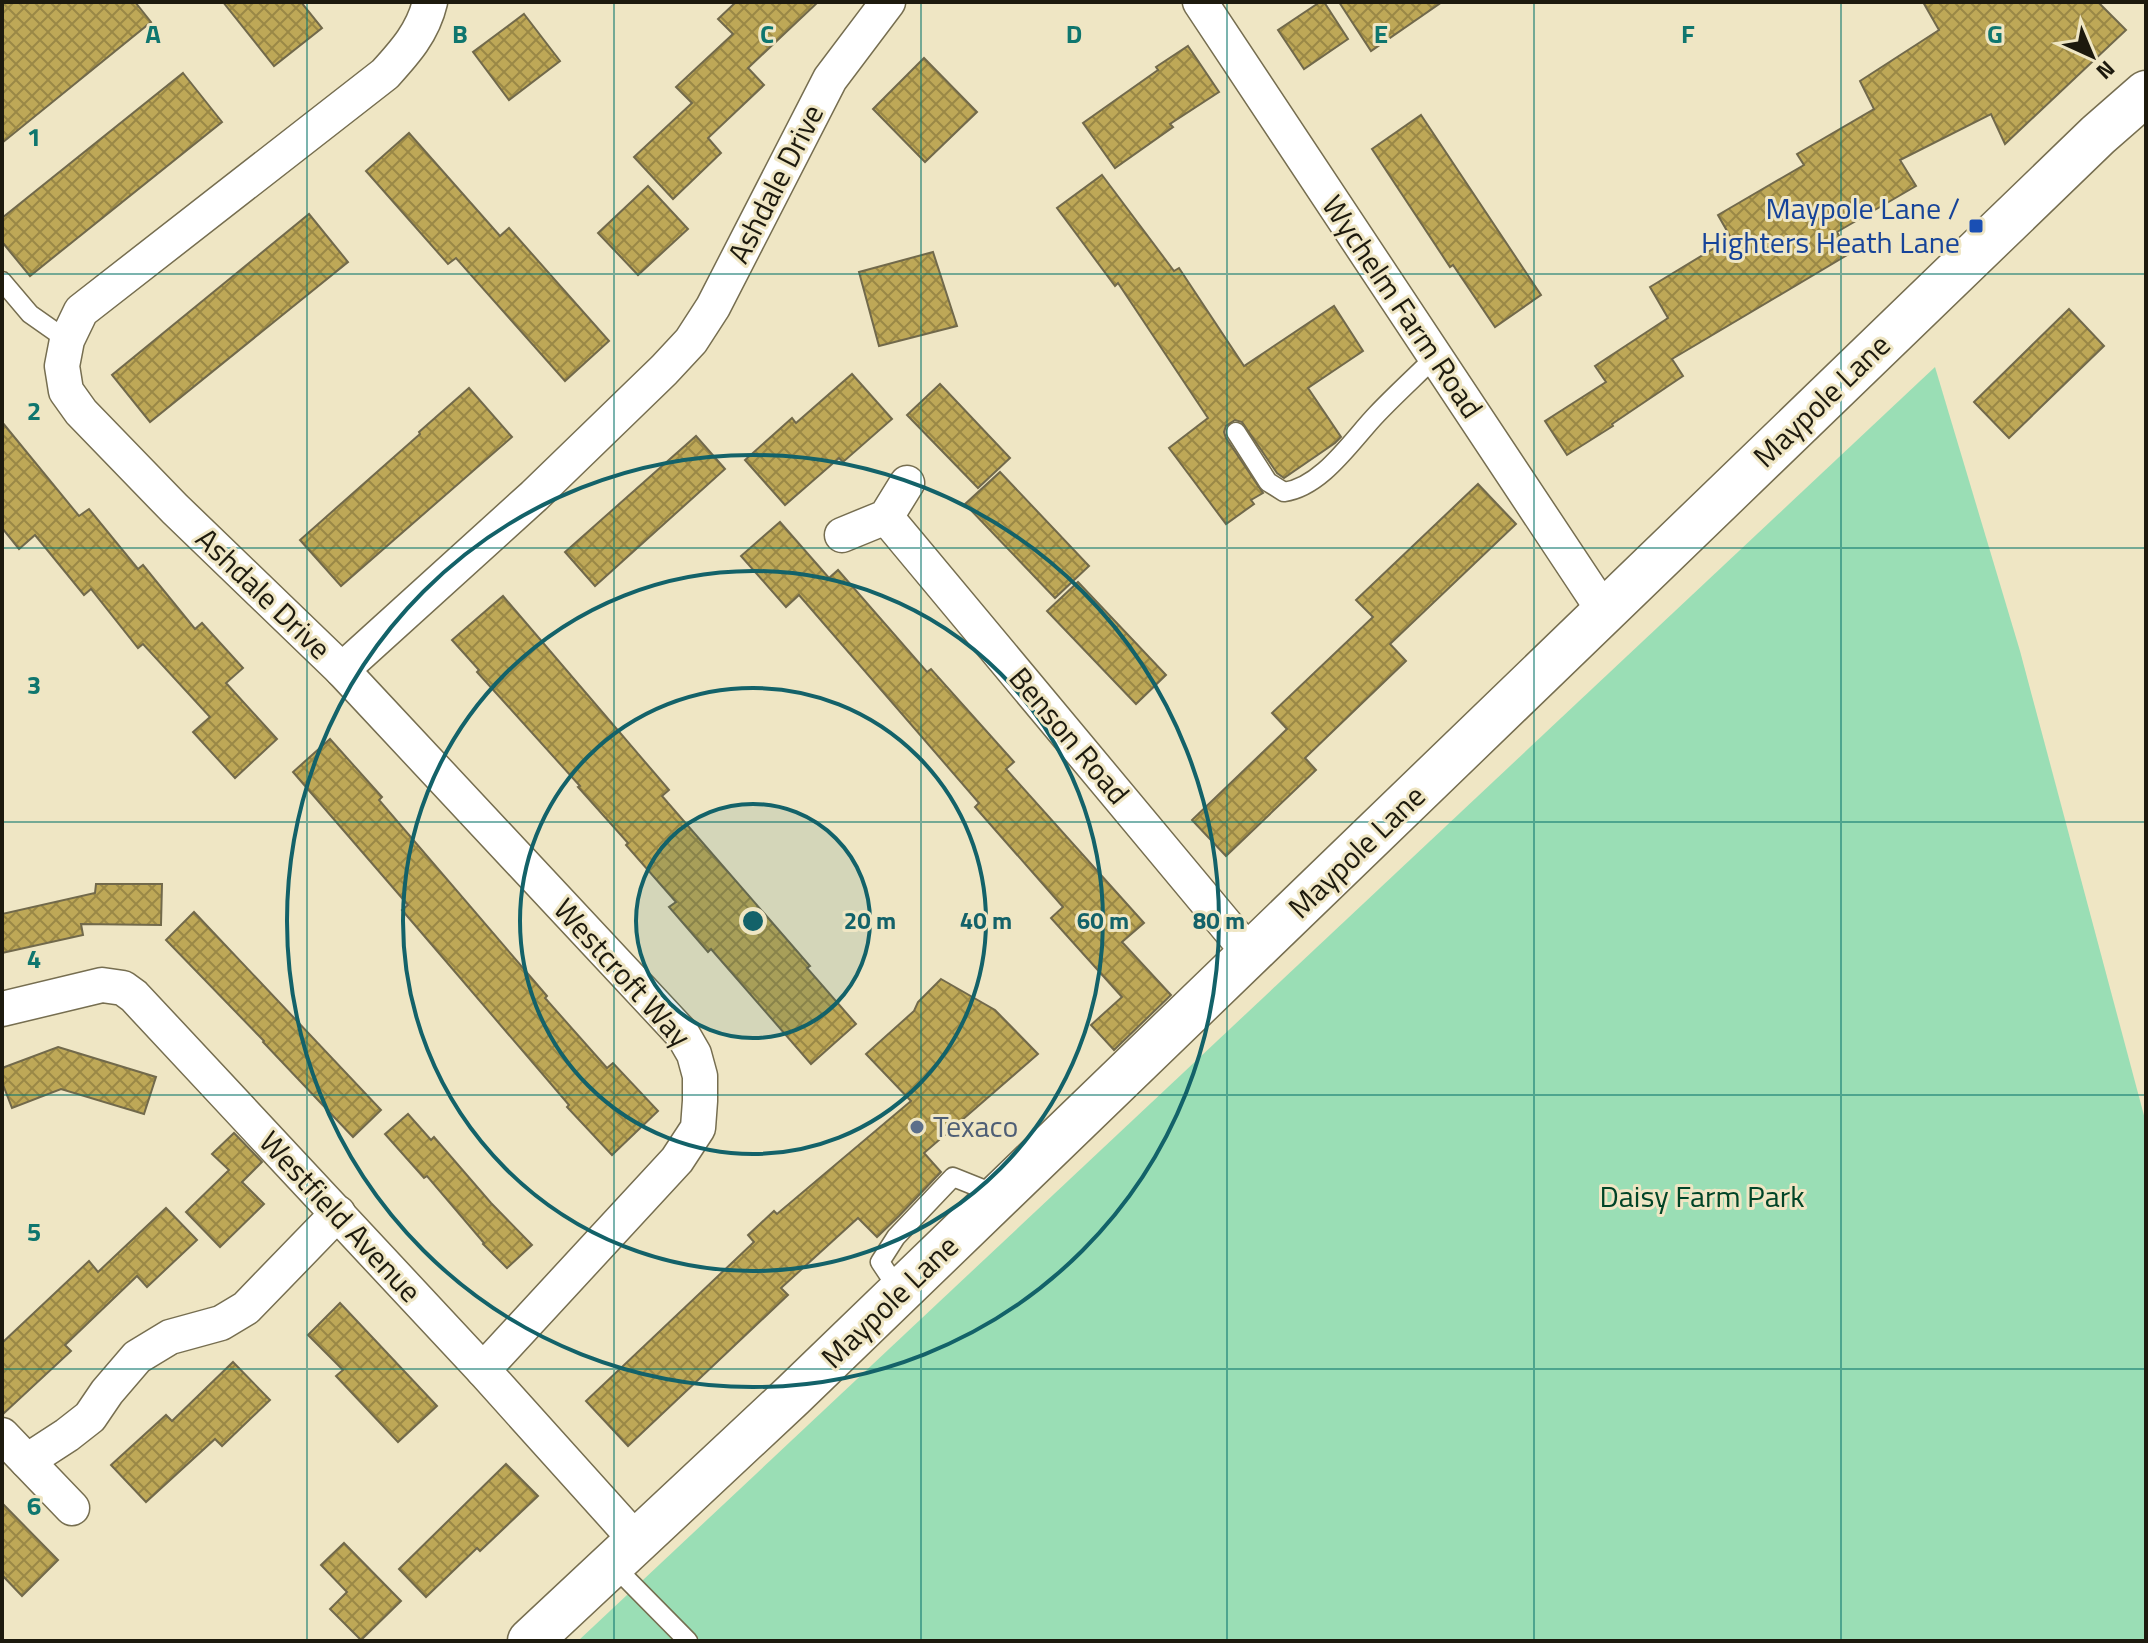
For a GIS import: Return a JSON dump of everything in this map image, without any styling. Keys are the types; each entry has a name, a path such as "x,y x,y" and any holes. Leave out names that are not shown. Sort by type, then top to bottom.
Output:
{"street":[{"name":"Ashdale Drive","path":"430,2 427,16 412,44 385,74 81,311 67,340 62,366 66,391 81,412 175,509 342,670 534,496 691,341 713,307 830,79 888,2"},
{"name":"Wychelm Farm Road","path":"1200,2 1604,611"},
{"name":"Maypole Lane","path":"530,1641 1001,1196 2098,135 2146,93"},
{"path":"842,535 886,517 907,483"},
{"name":"Benson Road","path":"886,517 1251,955"},
{"name":"Westcroft Way","path":"342,670 683,1035 694,1054 700,1076 698,1128 677,1160 483,1370"},
{"name":"Westfield Avenue","path":"2,1009 102,985 123,988 134,996 483,1370 625,1552"},
{"path":"27,1461 90,1417 137,1357 170,1337 221,1323 246,1308 338,1213"},
{"path":"2,1435 72,1508"}],"lane":[{"path":"2,281 30,314 67,340"},
{"path":"1236,432 1268,482 1284,492 1299,490 1339,456 1435,357"},
{"path":"625,1552 688,1641"}],"green space":[{"name":"Daisy Farm Park","path":"1935,367 2020,651 2146,1123 2146,1641 578,1641"}],"building":[{"path":"2,2 135,2 151,22 2,143"},
{"path":"223,2 301,2 322,28 274,66"},
{"path":"736,2 818,2 748,68 764,85 708,138 721,153 673,199 634,157 692,103 676,87 733,34 718,19"},
{"path":"1324,2 1348,39 1304,69 1278,30"},
{"path":"1339,2 1442,2 1371,51"},
{"path":"1923,2 2098,2 2126,30 2005,144 1991,114 1900,160 1916,186 1837,232 1849,254 1672,359 1683,376 1567,455 1545,421 1606,382 1595,366 1668,318 1650,287 1731,238 1718,215 1804,165 1797,154 1874,109 1860,81 1939,30"},
{"path":"524,14 560,61 509,100 473,52"},
{"path":"1188,46 1219,92 1170,124 1173,127 1115,168 1083,123"},
{"path":"924,58 977,112 925,162 873,109"},
{"path":"183,73 222,122 30,276 2,242 2,218"},
{"path":"1421,115 1541,295 1495,327 1453,265 1450,267 1372,149"},
{"path":"409,133 500,236 509,228 609,341 565,381 456,258 448,264 366,171"},
{"path":"1102,175 1174,271 1179,268 1244,366 1334,306 1363,351 1308,388 1341,437 1284,478 1277,473 1242,422 1235,420 1226,426 1226,438 1263,493 1251,500 1254,504 1226,524 1169,448 1208,418 1118,283 1115,286 1057,208"},
{"path":"648,186 688,229 638,275 598,233"},
{"path":"309,214 348,262 150,422 112,375"},
{"path":"933,252 957,326 879,346 859,272"},
{"path":"2069,309 2104,346 2009,438 1974,402"},
{"path":"852,374 892,419 843,462 839,458 785,505 745,460 792,418 796,423"},
{"path":"940,384 1010,458 978,488 907,415"},
{"path":"469,388 512,437 341,586 300,540"},
{"path":"2,422 79,516 89,509 138,569 143,565 195,629 202,623 243,668 226,683 277,739 235,778 193,732 210,717 143,644 138,648 91,589 84,595 35,535 19,549 2,528"},
{"path":"696,436 725,469 595,586 565,552"},
{"path":"1000,472 1089,566 1055,598 965,504"},
{"path":"1478,484 1516,524 1390,644 1406,661 1305,758 1316,770 1226,856 1192,820 1287,729 1272,713 1373,617 1356,600"},
{"path":"780,522 829,578 838,570 927,672 931,669 1014,762 1006,769 1144,923 1122,942 1171,995 1114,1050 1091,1025 1122,997 1051,918 1063,907 975,807 979,803 799,595 786,607 741,556"},
{"path":"1078,582 1166,675 1136,704 1047,611"},
{"path":"503,596 669,790 662,796 810,966 807,968 856,1024 811,1064 711,949 708,952 669,907 676,902 580,786 452,640"},
{"path":"330,739 382,797 379,800 547,996 545,998 607,1068 613,1063 658,1111 612,1155 567,1107 569,1105 402,910 408,905 293,772"},
{"path":"96,884 162,884 161,925 81,924 83,935 2,953 2,914 95,893"},
{"path":"194,912 381,1110 353,1137 166,940"},
{"path":"941,979 995,1010 1038,1054 924,1153 941,1172 899,1216 877,1237 858,1218 781,1288 788,1295 628,1446 586,1401 754,1242 748,1235 774,1211 777,1214 911,1101 866,1054 914,1011 918,1002"},
{"path":"58,1047 156,1077 144,1114 61,1089 12,1108 2,1082 2,1068"},
{"path":"408,1114 431,1140 434,1137 532,1245 507,1268 427,1176 424,1178 385,1134"},
{"path":"234,1133 262,1162 242,1182 264,1204 220,1247 186,1212 229,1170 212,1154"},
{"path":"166,1208 197,1240 147,1287 137,1276 65,1345 71,1351 2,1415 2,1343 89,1261 98,1272"},
{"path":"340,1303 437,1406 398,1442 336,1376 343,1370 308,1335"},
{"path":"233,1362 270,1400 222,1446 215,1439 146,1502 111,1465 166,1415 172,1421"},
{"path":"506,1464 538,1496 426,1597 399,1569"},
{"path":"2,1503 58,1560 22,1596 2,1575"},
{"path":"344,1543 401,1601 361,1640 330,1609 347,1592 321,1565"}],"place":[{"name":"Maypole Lane / Highters Heath Lane","path":"1976,226"},
{"name":"Texaco","path":"917,1127"}]}
